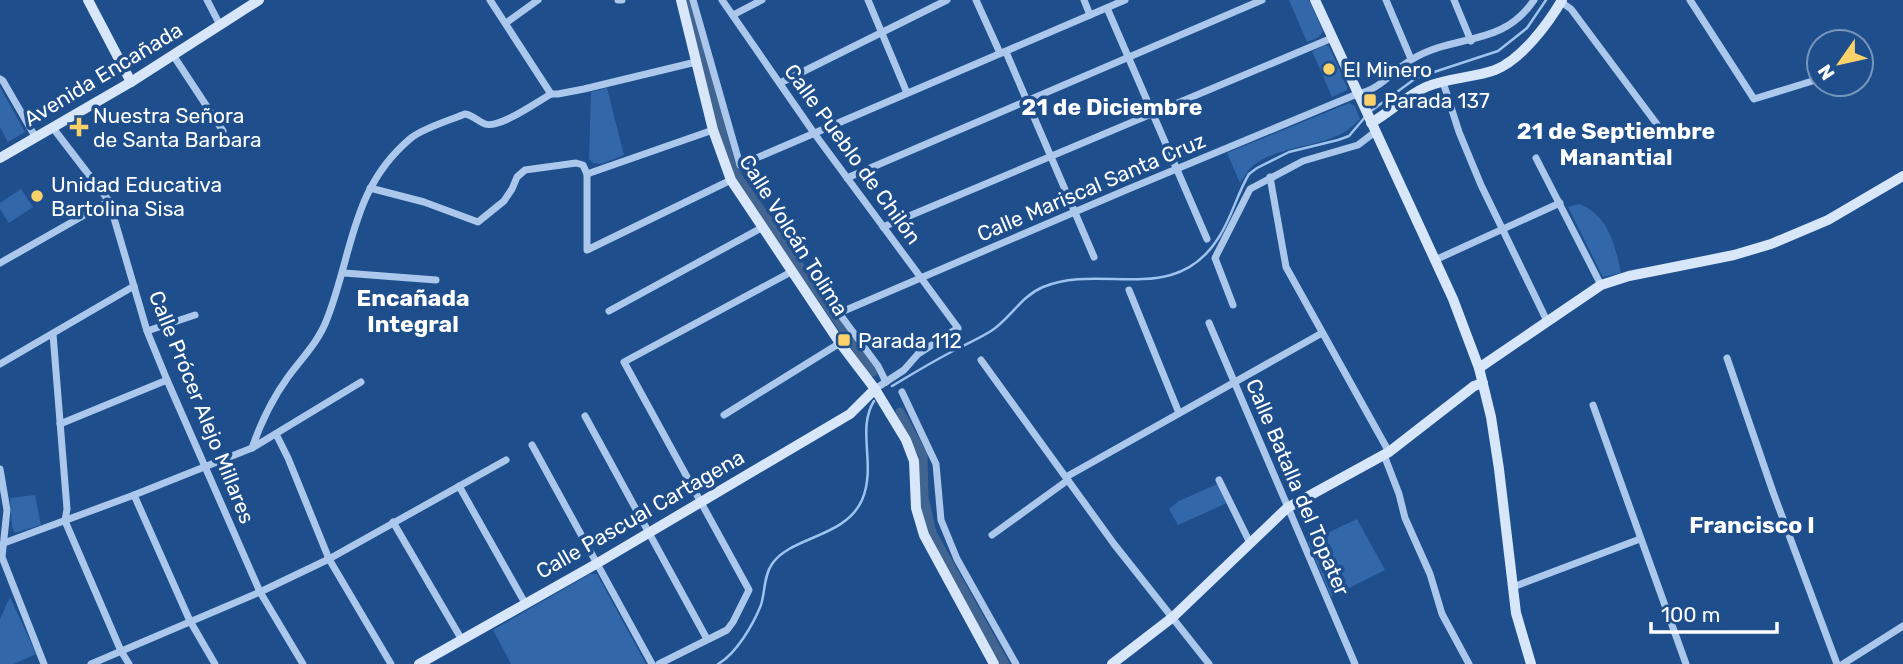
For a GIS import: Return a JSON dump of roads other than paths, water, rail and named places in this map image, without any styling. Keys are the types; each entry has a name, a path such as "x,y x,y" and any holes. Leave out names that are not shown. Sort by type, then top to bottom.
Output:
{"street":[{"path":"88,0 131,82"},
{"path":"207,0 220,25"},
{"name":"Avenida Encañada","path":"0,158 131,82 259,0"},
{"path":"490,0 551,93"},
{"path":"506,23 538,0"},
{"name":"Calle Volcán Tolima","path":"681,0 713,130 731,180 791,272 875,390 911,451 916,508 924,534 994,664"},
{"path":"693,0 740,165 1125,0"},
{"name":"Calle Pueblo de Chilón","path":"722,0 814,133 958,328 918,354 904,370 886,382"},
{"path":"733,15 762,0"},
{"path":"868,0 908,93"},
{"path":"780,83 947,0"},
{"path":"976,0 1027,101 1094,257"},
{"path":"1084,0 1090,15"},
{"path":"847,178 1262,0"},
{"path":"1315,0 1435,260 1479,368 1499,469 1520,634 1531,664"},
{"path":"1386,0 1411,59"},
{"path":"1454,0 1471,41"},
{"name":"Calle Mariscal Santa Cruz","path":"886,382 839,313 1176,169 1357,94 1370,92 1411,59 1444,45 1471,41 1503,30 1515,22 1534,0"},
{"path":"1690,0 1754,99 1805,83"},
{"path":"1233,305 1215,258 1250,189 1303,161 1358,145 1370,121 1413,93 1506,65 1518,56 1561,1 1572,9 1665,135"},
{"path":"1107,8 1207,239"},
{"path":"883,227 1332,38"},
{"path":"173,55 223,131"},
{"path":"252,448 268,407 314,343 327,320 344,273 353,229 370,188 383,168 412,136 464,114 471,115 485,124 496,125 551,93 580,90 696,62"},
{"path":"0,79 36,138"},
{"path":"1443,82 1480,185 1547,321"},
{"name":"Calle Prócer Alejo Millares","path":"53,128 109,201 147,331 167,380 260,592 303,664"},
{"path":"587,174 713,130"},
{"path":"1536,158 1601,285"},
{"path":"370,188 424,202 478,222 504,201 517,177 525,170 576,163 583,165 587,174 587,250 731,180"},
{"path":"1479,368 1601,285 1629,276 1734,255 1771,244 1828,220 1903,176"},
{"path":"1270,177 1286,267 1387,454 1405,518 1430,574 1442,614 1468,664"},
{"path":"0,263 109,201"},
{"path":"1435,260 1560,203"},
{"path":"608,311 762,227"},
{"path":"659,664 720,634 733,622 749,590 624,362 791,272"},
{"path":"344,273 436,280"},
{"path":"0,364 134,286"},
{"path":"1129,290 1179,413"},
{"path":"147,331 195,315"},
{"name":"Calle Batalla del Topater","path":"1209,323 1355,664"},
{"path":"992,535 1067,479 1233,381 1322,333"},
{"path":"53,334 67,509 65,520 129,664"},
{"path":"724,415 840,343"},
{"path":"1727,358 1837,664"},
{"path":"981,360 1067,479 1209,664"},
{"path":"60,424 167,380"},
{"path":"4,543 252,448 361,382"},
{"path":"875,390 886,382"},
{"path":"1112,664 1173,617 1287,508 1387,454 1474,386 1483,383"},
{"name":"Calle Pascual Cartagena","path":"419,664 596,564 850,414 875,390"},
{"path":"902,392 936,464 941,520 957,559 1016,664"},
{"path":"1593,405 1686,664"},
{"path":"585,416 707,639"},
{"path":"276,434 329,559 391,664"},
{"path":"532,445 652,664"},
{"path":"91,664 260,592 329,559 506,460"},
{"path":"0,468 4,510 2,557 44,664"},
{"path":"1219,480 1250,543"},
{"path":"458,486 526,603"},
{"path":"134,495 190,621 215,664"},
{"path":"393,522 462,640"},
{"path":"1513,587 1640,538"},
{"path":"1843,664 1903,626"}],"waterway":[{"path":"687,0 730,162 873,372"},
{"path":"1371,111 1416,78 1498,51 1527,28 1546,0"},
{"path":"892,386 991,331 1028,296 1043,287 1089,279 1160,277 1181,271 1201,259 1219,237 1249,174 1289,152 1349,136 1366,116"},
{"path":"718,664 737,646 753,621 761,605 766,578 772,564 792,548 843,522 854,513 862,500 868,474 867,424 874,401"},
{"path":"900,412 923,455 924,498 932,533 1005,664"}],"place":[{"name":"El Minero","path":"1329,69"},
{"name":"Parada 137","path":"1370,100"},
{"name":"Nuestra Señora de Santa Barbara","path":"79,127"},
{"name":"Unidad Educativa Bartolina Sisa","path":"37,196"},
{"name":"Parada 112","path":"844,340"}],"district":[{"name":"21 de Diciembre","path":"1112,107"},
{"name":"21 de Septiembre Manantial","path":"1616,144"},
{"name":"Encañada Integral","path":"413,311"},
{"name":"Francisco I","path":"1752,525"}]}
